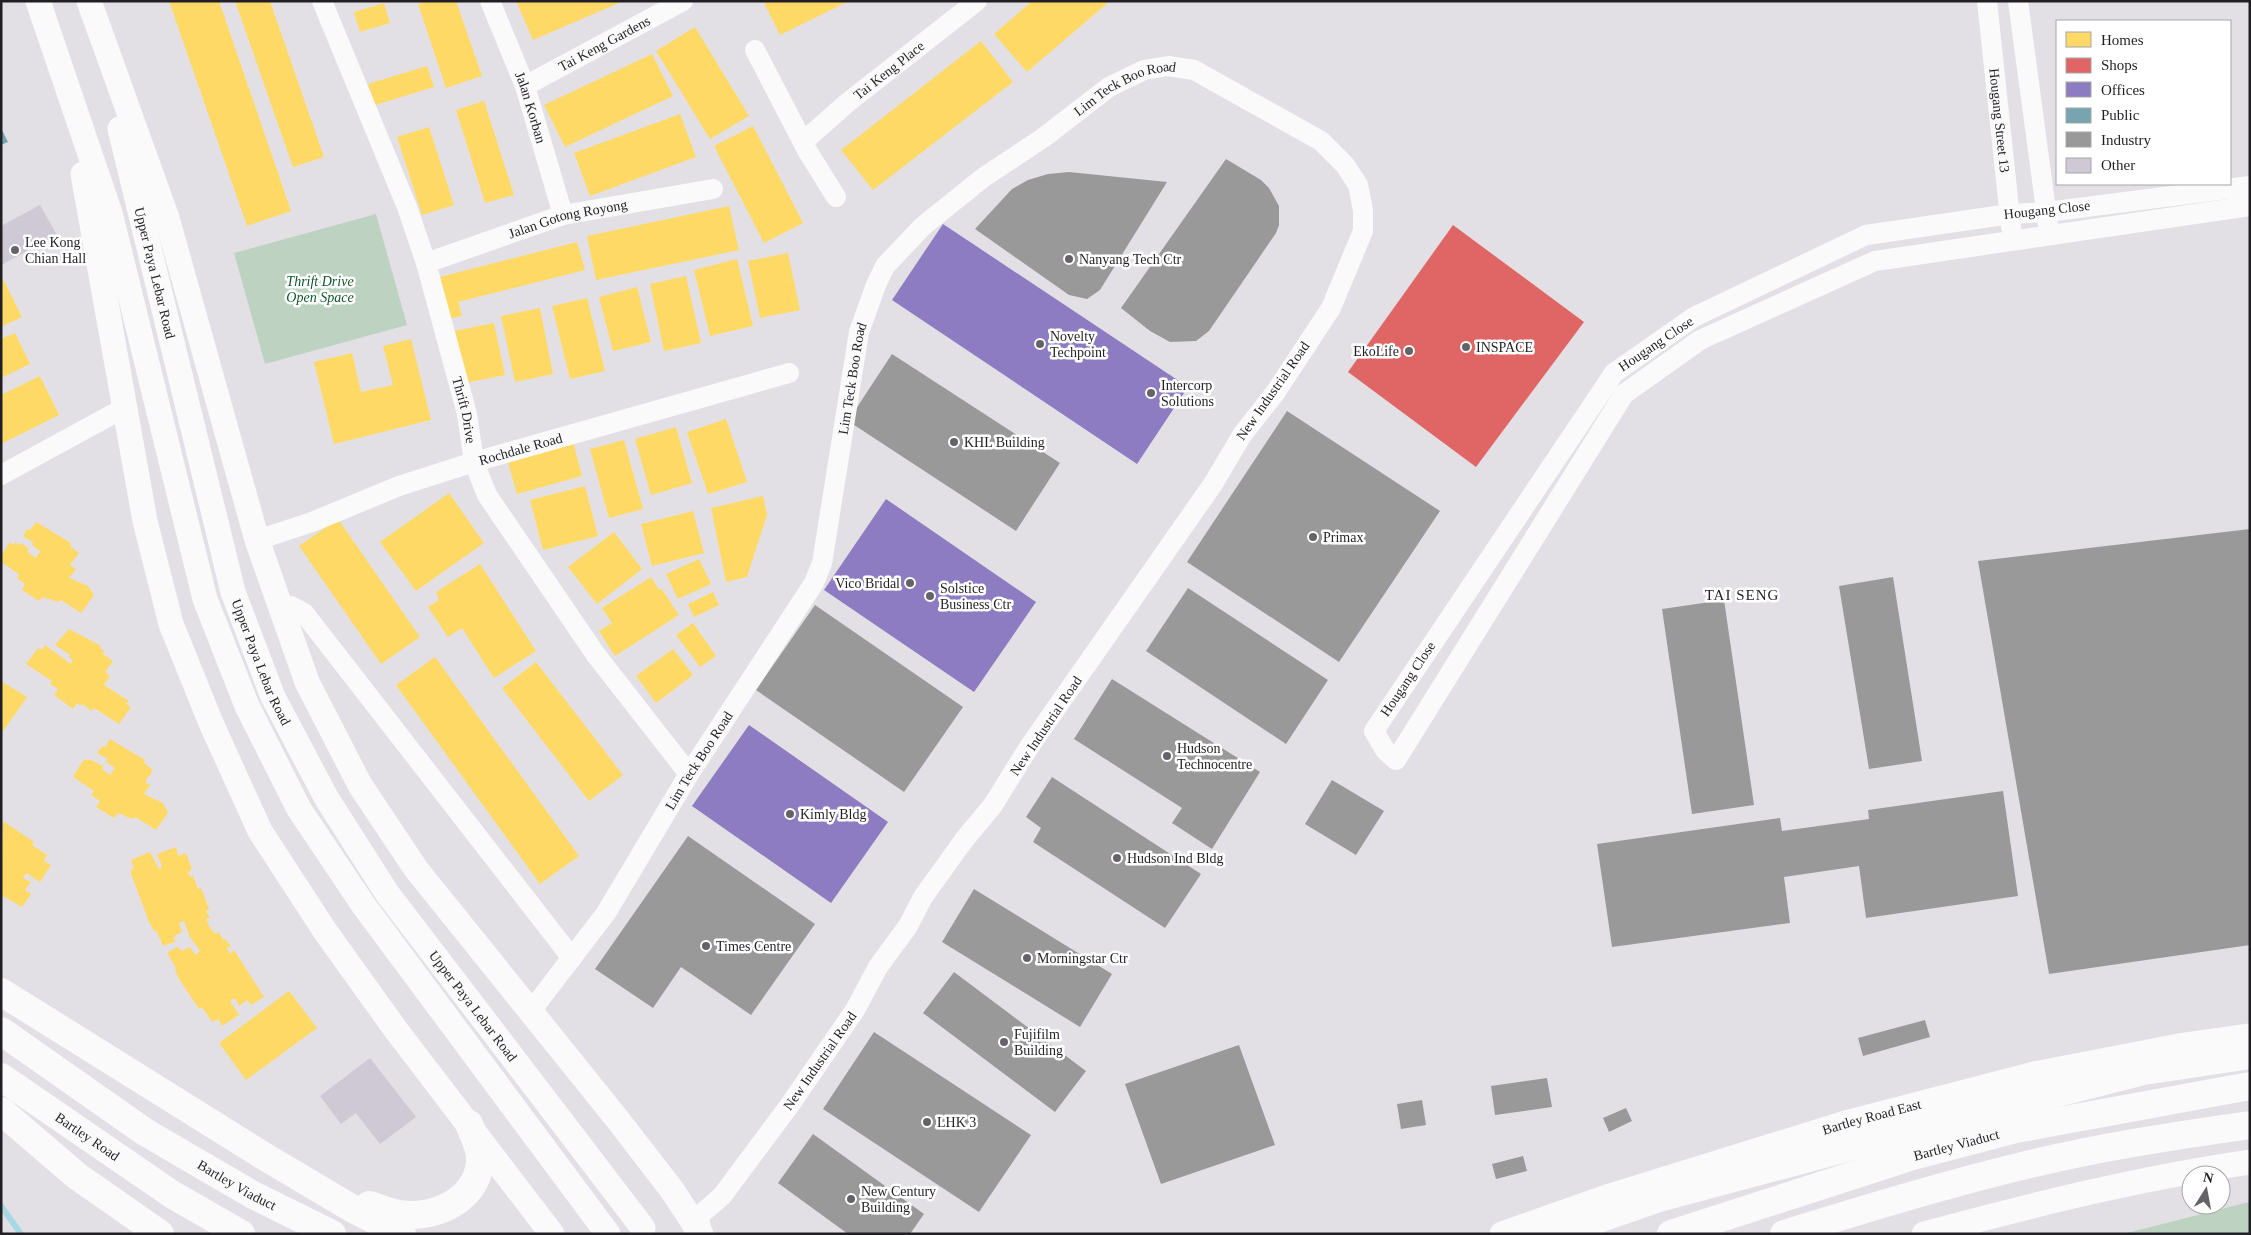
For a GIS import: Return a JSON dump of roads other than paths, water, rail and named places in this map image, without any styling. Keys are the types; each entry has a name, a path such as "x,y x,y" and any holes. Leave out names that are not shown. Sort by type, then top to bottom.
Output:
{"highway":[{"path":"1,992 262,1155 332,1194 353,1209 402,1234"},
{"name":"Bartley Viaduct","path":"1,1031 145,1132 252,1195 332,1234"},
{"path":"1555,1234 1659,1198 1958,1118 2135,1074 2250,1055"},
{"name":"Bartley Road","path":"1,1077 173,1195 241,1234"},
{"name":"Bartley Viaduct","path":"1671,1234 1913,1156 2016,1129 2250,1086"},
{"path":"1,1111 77,1176 160,1234"},
{"path":"332,1194 401,1214 428,1213 449,1208 468,1192 477,1176 480,1156 469,1124"},
{"path":"1784,1234 1898,1199 2019,1166 2163,1138 2250,1126"}],"main road":[{"name":"Upper Paya Lebar Road","path":"38,1 98,174 122,257 205,599 247,706 299,809 364,906 608,1234"},
{"name":"Upper Paya Lebar Road","path":"87,1 167,218 257,540 307,682 360,785 416,869 672,1190 696,1231"},
{"name":"Upper Paya Lebar Road","path":"87,1 145,224 186,406 233,592 273,697 327,799 387,893 643,1228"},
{"name":"Upper Paya Lebar Road","path":"68,88 145,521 171,624 211,723 260,831 325,931 396,1030 552,1234"},
{"name":"Bartley Road East","path":"1502,1234 1604,1198 1859,1120 2034,1074 2179,1046 2250,1036"},
{"path":"1924,1234 2062,1198 2192,1170 2250,1162"}],"street":[{"name":"Thrift Drive","path":"322,1 407,207 426,263 465,407 474,462 491,504 596,655 689,774"},
{"name":"Jalan Korban","path":"490,1 525,86 563,215"},
{"name":"Tai Keng Gardens","path":"525,86 683,1"},
{"name":"Tai Keng Place","path":"803,142 847,103 977,1"},
{"name":"Hougang Street 13","path":"1987,1 2012,239"},
{"path":"2018,1 2049,234"},
{"path":"755,50 803,142 836,196"},
{"name":"Lim Teck Boo Road","path":"531,1011 606,913 689,774 814,583 822,562 861,326 885,266 923,226 984,177 1043,138 1110,86 1144,70 1168,66 1194,70 1321,141 1345,165 1358,185 1363,210"},
{"name":"Hougang Close","path":"2250,186 2047,212 2010,214 1866,235 1694,317 1614,373 1374,730 1385,750 1396,760 1624,394 1700,340 1875,261 2012,239 2250,206"},
{"name":"Jalan Gotong Royong","path":"426,263 563,215 713,189"},
{"name":"New Industrial Road","path":"696,1231 789,1106 855,1010 878,967 908,926 923,897 964,840 993,805 1029,747 1213,484 1242,435 1275,393 1331,308 1364,231 1363,210"},
{"name":"Rochdale Road","path":"257,540 312,522 399,486 474,462 789,373"},
{"path":"1,475 124,408"},
{"path":"280,604 291,606 304,613 572,958"}],"waterway":[{"path":"1,1206 21,1234"}],"place":[{"name":"Lee Kong Chian Hall","path":"15,250"},
{"name":"Nanyang Tech Ctr","path":"1069,259"},
{"name":"Novelty Techpoint","path":"1040,344"},
{"name":"INSPACE","path":"1466,347"},
{"name":"EkoLife","path":"1409,351"},
{"name":"Intercorp Solutions","path":"1151,393"},
{"name":"KHL Building","path":"954,442"},
{"name":"Primax","path":"1313,537"},
{"name":"Vico Bridal","path":"910,583"},
{"name":"Solstice Business Ctr","path":"930,596"},
{"name":"Hudson Technocentre","path":"1167,756"},
{"name":"Kimly Bldg","path":"790,814"},
{"name":"Hudson Ind Bldg","path":"1117,858"},
{"name":"Times Centre","path":"706,946"},
{"name":"Morningstar Ctr","path":"1027,958"},
{"name":"Fujifilm Building","path":"1004,1042"},
{"name":"LHK 3","path":"927,1122"},
{"name":"New Century Building","path":"851,1199"}],"district":[{"name":"TAI SENG","path":"1742,595"}],"park label":[{"name":"Thrift Drive Open Space","path":"320,290"}]}
